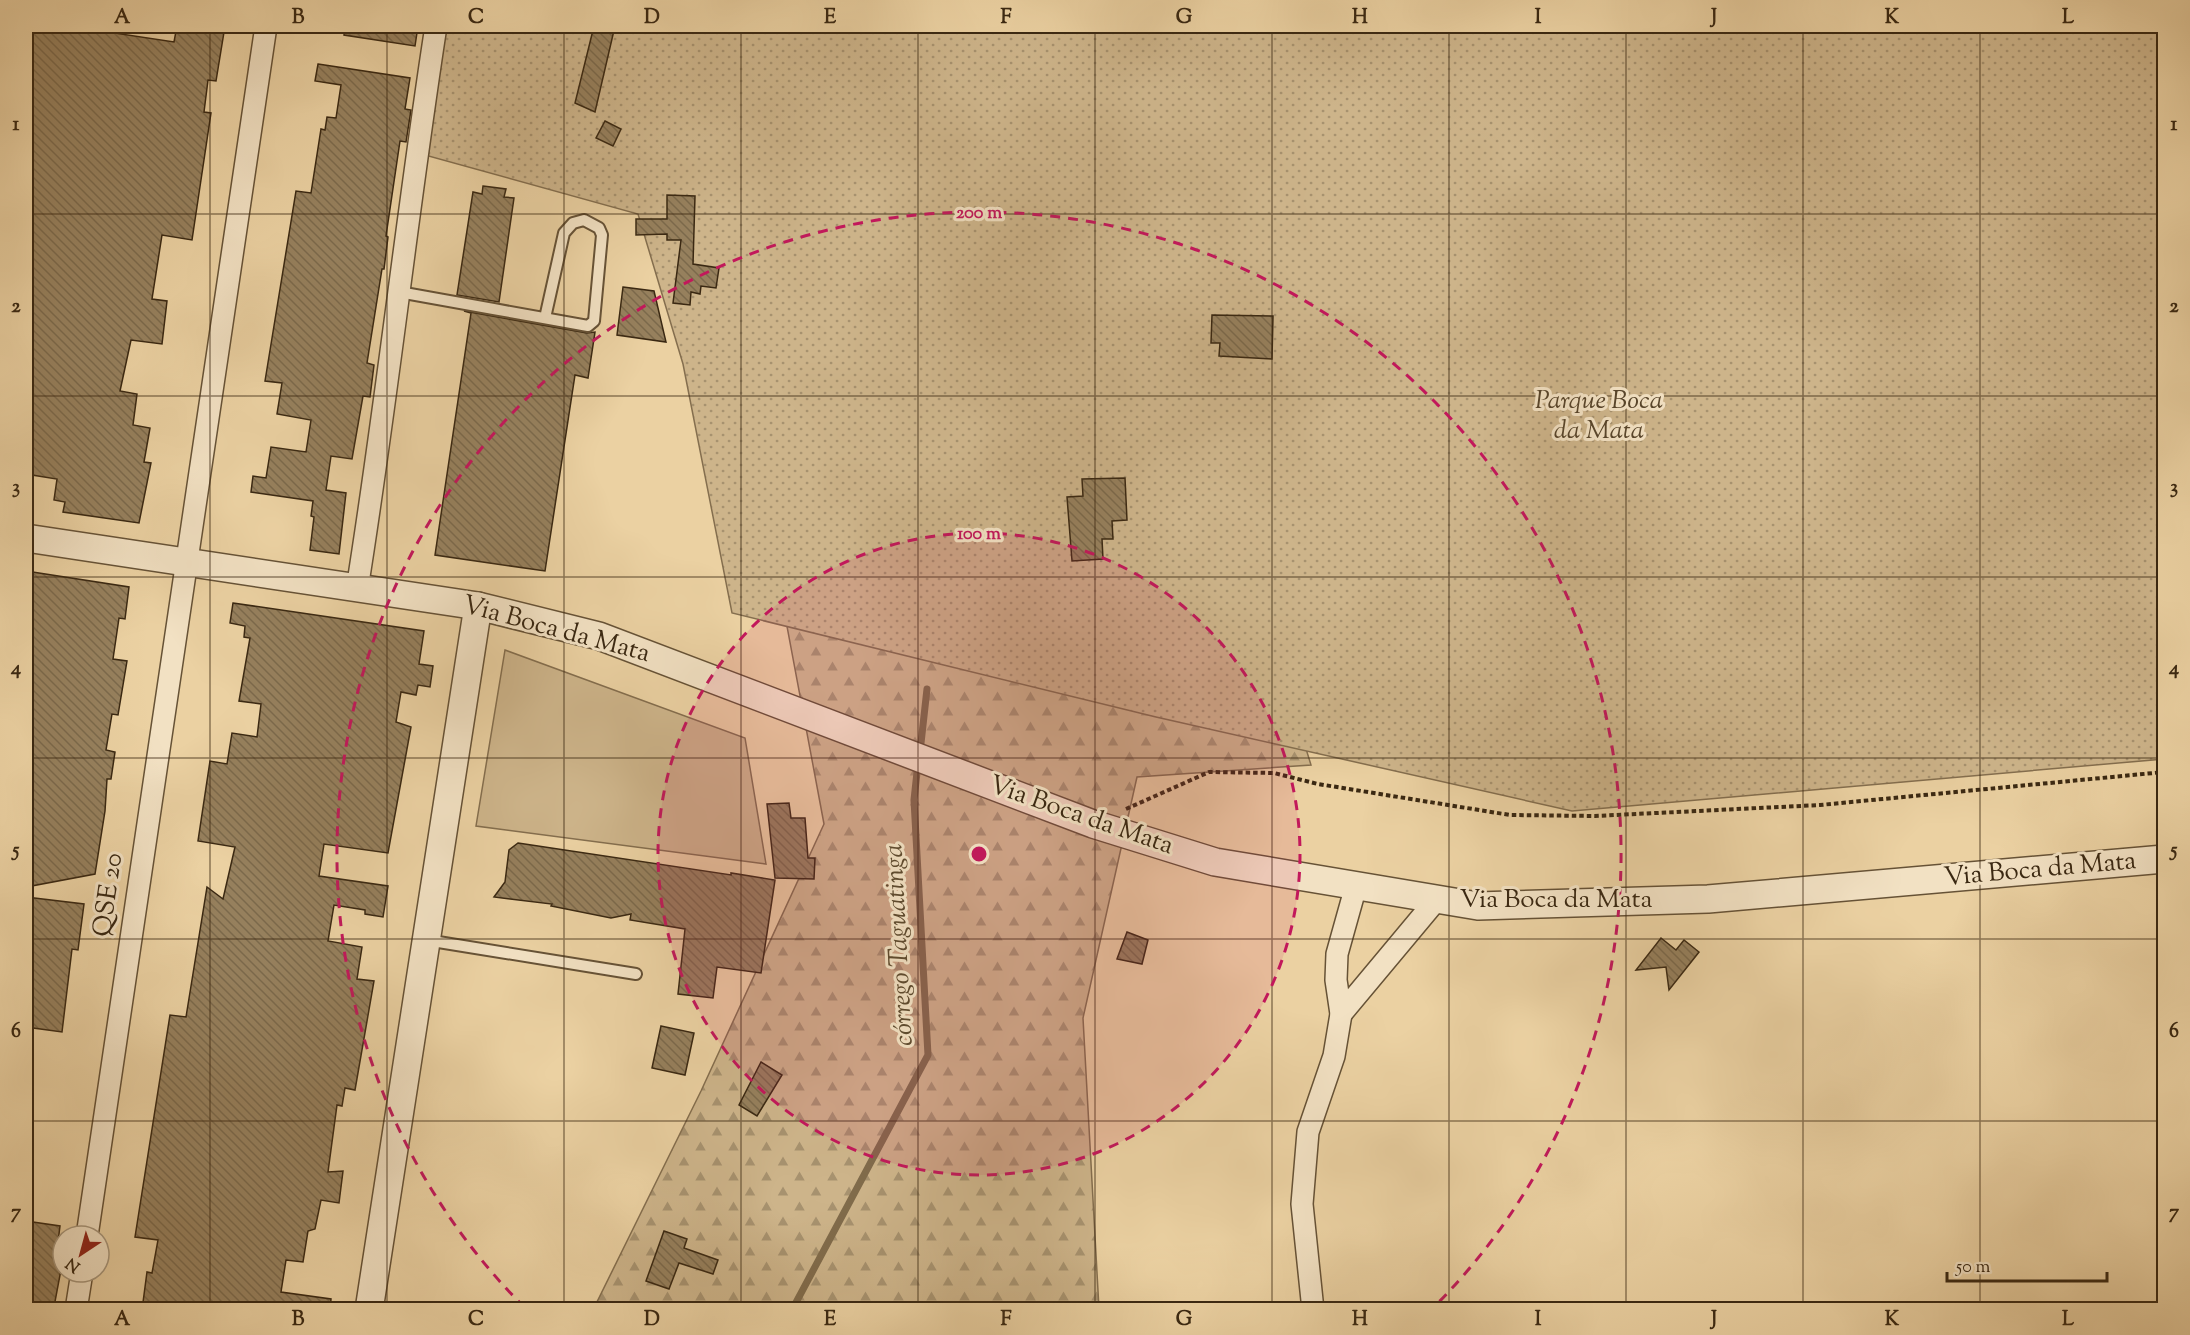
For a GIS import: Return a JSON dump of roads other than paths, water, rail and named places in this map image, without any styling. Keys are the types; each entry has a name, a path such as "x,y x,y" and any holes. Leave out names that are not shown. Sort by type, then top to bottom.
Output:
{"street":[{"name":"QSE 20","path":"89,1224 266,26"},
{"path":"357,589 381,438 436,26"},
{"name":"Via Boca da Mata","path":"26,538 478,606 599,636 752,692 1093,824 1215,862 1478,906 1708,899 2164,859"},
{"path":"369,1310 478,606"},
{"path":"1313,1310 1302,1204 1308,1132 1334,1056 1341,1014 1336,980 1337,954 1356,886"},
{"path":"1341,1014 1437,899"},
{"path":"76,1310 80,1284"}],"lane":[{"path":"399,291 588,326 594,321 602,235 598,228 584,220 573,223 564,233 545,318"},
{"path":"426,940 636,974"}],"waterway":[{"name":"córrego Taguatinga","path":"920,752 927,689"},
{"name":"córrego Taguatinga","path":"792,1310 928,1055 914,800 918,763"}],"park label":[{"name":"Parque Boca da Mata","path":"1599,416"}]}
